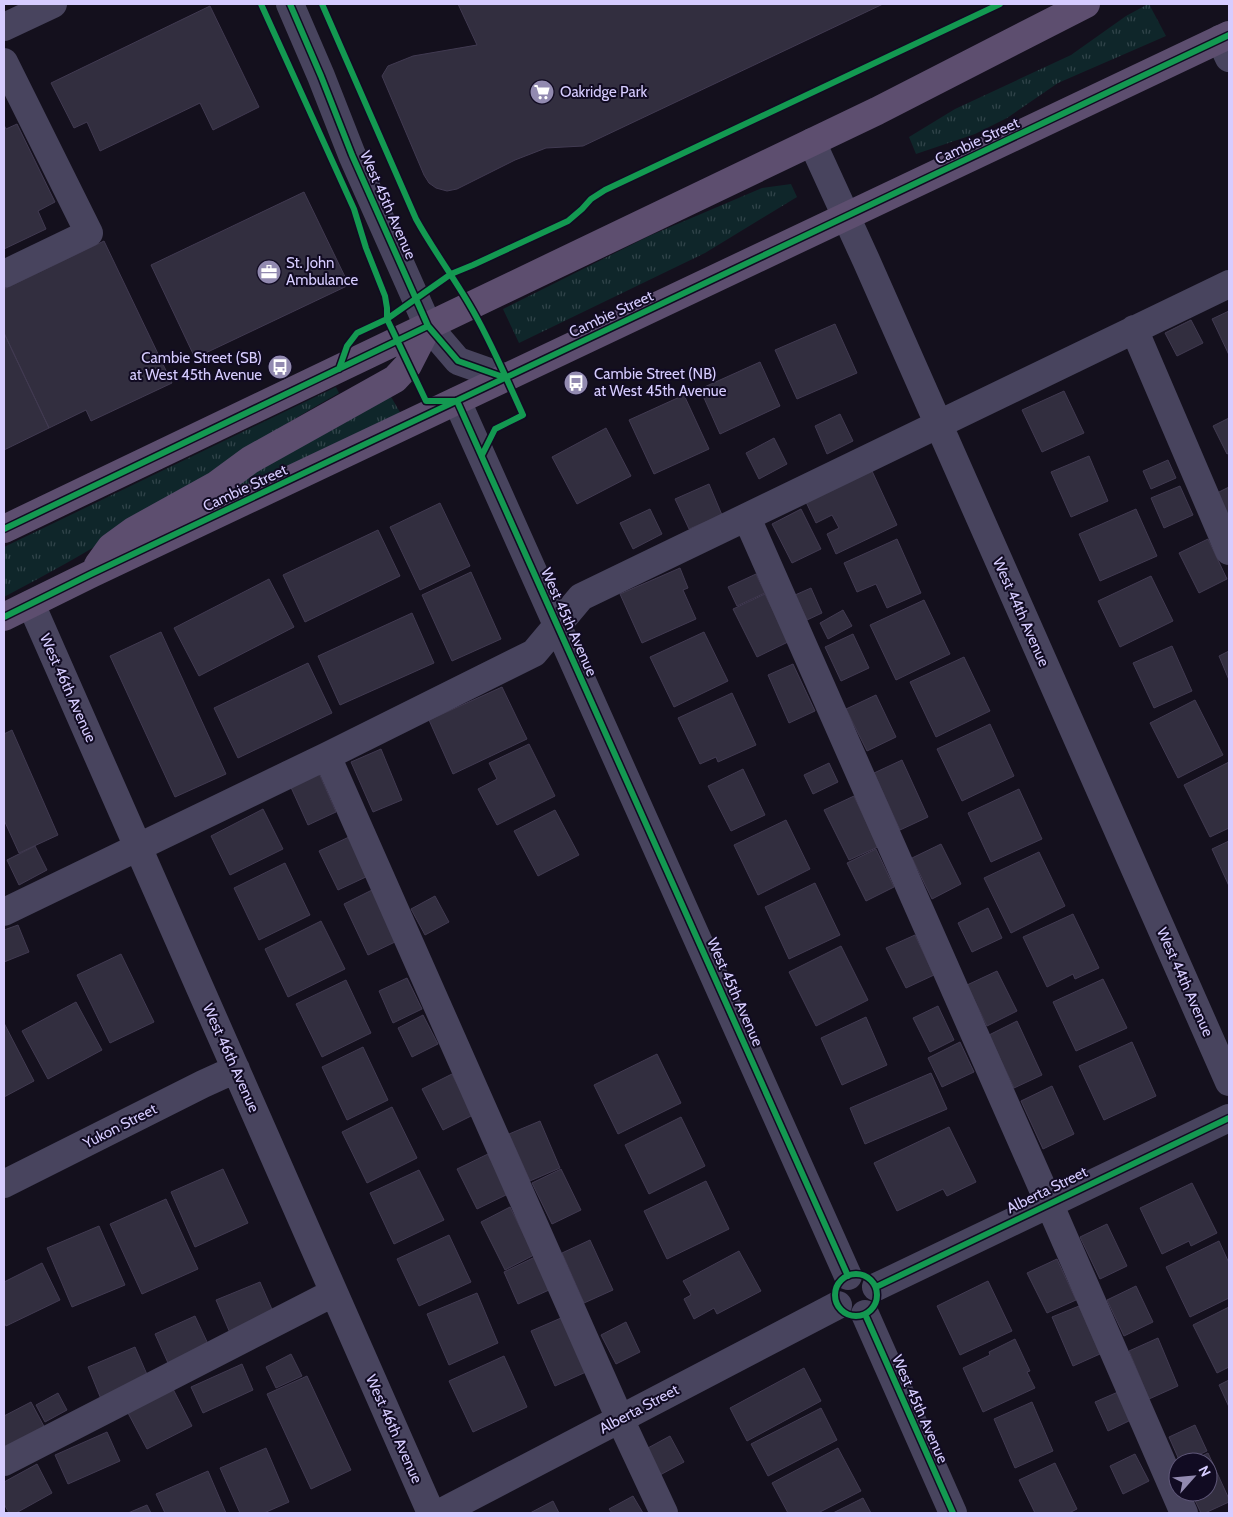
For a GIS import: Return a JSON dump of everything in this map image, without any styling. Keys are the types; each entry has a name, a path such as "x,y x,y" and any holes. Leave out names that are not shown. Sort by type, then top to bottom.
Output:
{"main road":[{"path":"4,529 877,111 1086,4"},
{"name":"Cambie Street","path":"4,617 91,574 847,217 1226,44"},
{"path":"91,574 111,547 133,531 216,485 250,460 395,378 408,365 428,326"}],"street":[{"path":"4,27 54,4"},
{"name":"West 45th Avenue","path":"290,4 352,155 428,326 458,361 506,378"},
{"path":"4,62 89,233 4,274"},
{"name":"West 44th Avenue","path":"812,142 847,217 1229,1082"},
{"path":"4,912 534,654 580,597 1229,284"},
{"path":"1134,330 1229,551"},
{"name":"West 45th Avenue","path":"457,401 848,1276"},
{"path":"747,518 1184,1513"},
{"name":"West 46th Avenue","path":"31,604 431,1513"},
{"path":"327,756 620,1419 664,1513"},
{"name":"Yukon Street","path":"4,1184 236,1069"},
{"name":"Alberta Street","path":"876,1287 1229,1118"},
{"path":"854,1274 867,1277 876,1287 877,1300 875,1306 865,1314 853,1316 847,1314 835,1299 838,1285 848,1276 854,1274"},
{"path":"4,1462 333,1293"},
{"name":"Alberta Street","path":"440,1513 838,1305"},
{"name":"West 45th Avenue","path":"865,1314 953,1513"}],"green space":[{"path":"1148,4 1166,36 1058,83 1007,118 975,134 916,154 909,137 955,109 1071,55 1126,16"},
{"path":"791,184 797,197 705,253 519,343 503,309 649,236 762,188"},
{"path":"336,387 339,393 258,442 96,546 4,597 4,547"},
{"path":"390,395 401,414 276,473 243,486 240,485 239,480"}],"building":[{"name":"Oakridge Park","path":"458,4 883,4 583,146 546,148 515,160 457,189 447,191 436,188 429,183 424,175 382,76 388,66 413,56 477,45"},
{"path":"210,6 259,107 213,130 200,103 100,151 87,122 74,128 51,83"},
{"path":"17,124 55,202 38,211 46,229 4,249 4,125 6,129"},
{"path":"304,192 349,285 195,358 151,265"},
{"path":"104,241 172,383 91,421 86,410 49,428 4,333 4,289"},
{"path":"1229,311 1229,355 1212,319"},
{"path":"1191,320 1203,343 1177,356 1165,333"},
{"path":"835,324 857,373 797,399 775,350"},
{"path":"4,333 49,428 4,450"},
{"path":"760,362 780,406 720,434 700,389"},
{"path":"1064,391 1084,433 1042,452 1022,410"},
{"path":"684,395 709,449 654,474 629,420"},
{"path":"840,414 853,441 827,454 815,426"},
{"path":"1229,418 1229,453 1227,454 1213,426"},
{"path":"606,428 631,476 577,504 552,457"},
{"path":"774,438 787,464 759,479 746,453"},
{"path":"1089,456 1108,501 1071,517 1051,472"},
{"path":"1168,460 1176,478 1151,489 1143,471"},
{"path":"872,471 897,525 836,554 827,534 839,528 832,515 816,523 806,502"},
{"path":"709,484 722,515 689,529 675,499"},
{"path":"1180,486 1193,515 1164,528 1151,498"},
{"path":"1229,487 1229,518 1217,493"},
{"path":"440,503 470,566 420,590 390,527"},
{"path":"650,509 662,534 633,549 620,523"},
{"path":"801,509 821,549 792,563 772,524"},
{"path":"1136,509 1157,556 1100,581 1079,534"},
{"path":"378,530 400,576 305,622 283,575"},
{"path":"897,539 921,593 887,608 876,584 857,592 844,563"},
{"path":"1208,539 1227,579 1199,593 1179,553"},
{"path":"680,568 688,588 683,590 696,619 642,643 620,594"},
{"path":"471,572 501,639 452,661 422,595"},
{"path":"756,574 765,593 737,606 728,587"},
{"path":"1151,576 1173,621 1120,647 1098,601"},
{"path":"269,579 294,627 199,676 174,628"},
{"path":"811,588 822,613 807,620 795,595"},
{"path":"765,594 788,642 757,657 733,609"},
{"path":"924,600 950,654 896,680 870,625"},
{"path":"843,610 852,626 828,639 820,623"},
{"path":"412,613 434,663 340,705 318,656"},
{"path":"161,632 226,774 175,797 110,656"},
{"path":"704,632 728,681 674,707 650,657"},
{"path":"853,634 869,668 841,681 825,647"},
{"path":"1172,646 1192,691 1154,708 1133,663"},
{"path":"1229,651 1229,680 1219,656"},
{"path":"964,657 990,711 936,737 910,682"},
{"path":"308,663 332,713 238,758 214,708"},
{"path":"793,664 815,711 789,723 768,675"},
{"path":"502,687 527,739 453,774 429,720"},
{"path":"732,693 756,745 718,762 716,757 700,764 678,718"},
{"path":"876,695 896,737 867,751 846,709"},
{"path":"1195,700 1223,755 1178,778 1150,723"},
{"path":"990,724 1014,776 962,801 937,749"},
{"path":"12,730 58,835 19,853 4,820 4,734"},
{"path":"529,744 555,796 497,825 478,789 497,779 489,763"},
{"path":"381,749 402,800 373,812 351,762"},
{"path":"902,760 928,817 900,830 874,773"},
{"path":"1229,762 1229,828 1210,837 1184,785"},
{"path":"829,763 838,782 813,794 804,775"},
{"path":"743,769 765,815 731,831 708,786"},
{"path":"318,771 336,812 308,825 289,783"},
{"path":"1019,789 1042,839 991,862 968,813"},
{"path":"854,796 878,847 849,860 824,810"},
{"path":"263,809 283,849 230,875 211,836"},
{"path":"555,810 579,855 538,876 514,831"},
{"path":"786,820 810,869 758,895 734,845"},
{"path":"349,837 368,876 338,890 319,851"},
{"path":"1229,841 1229,886 1212,849"},
{"path":"941,844 961,884 932,899 912,858"},
{"path":"35,846 47,870 19,885 7,860"},
{"path":"876,849 894,887 866,901 847,863"},
{"path":"1039,852 1065,906 1011,933 984,878"},
{"path":"285,863 310,915 259,940 234,888"},
{"path":"815,883 840,935 789,959 765,907"},
{"path":"372,890 397,941 368,955 344,904"},
{"path":"435,896 449,922 425,935 411,909"},
{"path":"988,908 1002,938 972,952 958,923"},
{"path":"1073,914 1099,968 1075,979 1073,974 1047,987 1023,937"},
{"path":"321,921 345,969 288,997 265,949"},
{"path":"18,925 29,952 4,962 4,930"},
{"path":"915,935 934,975 906,988 886,948"},
{"path":"841,946 868,1000 816,1026 789,972"},
{"path":"121,954 154,1022 110,1043 77,975"},
{"path":"997,971 1017,1011 987,1026 967,985"},
{"path":"407,978 422,1009 393,1023 379,991"},
{"path":"1103,979 1127,1028 1076,1051 1053,1002"},
{"path":"346,980 371,1033 322,1057 296,1004"},
{"path":"76,1002 102,1050 48,1079 22,1031"},
{"path":"938,1006 954,1040 930,1052 913,1018"},
{"path":"423,1015 438,1044 412,1057 398,1028"},
{"path":"866,1017 887,1065 842,1085 821,1038"},
{"path":"1017,1021 1042,1075 1014,1088 989,1035"},
{"path":"4,1023 34,1081 4,1097"},
{"path":"960,1042 974,1072 942,1087 928,1058"},
{"path":"1132,1042 1156,1096 1104,1120 1079,1066"},
{"path":"363,1047 388,1100 347,1120 322,1067"},
{"path":"657,1054 681,1103 618,1134 594,1085"},
{"path":"931,1073 947,1109 865,1144 850,1108"},
{"path":"452,1074 473,1115 443,1130 422,1089"},
{"path":"1052,1086 1074,1134 1043,1149 1021,1101"},
{"path":"392,1107 417,1158 367,1183 342,1132"},
{"path":"681,1117 705,1166 649,1194 625,1145"},
{"path":"540,1121 560,1168 530,1181 509,1134"},
{"path":"949,1127 976,1182 947,1196 943,1189 897,1211 874,1163"},
{"path":"488,1154 508,1194 477,1209 457,1169"},
{"path":"223,1169 248,1223 195,1247 171,1192"},
{"path":"561,1169 581,1210 552,1224 532,1183"},
{"path":"419,1170 444,1220 394,1244 370,1193"},
{"path":"706,1181 729,1229 667,1259 644,1211"},
{"path":"1192,1183 1217,1233 1191,1246 1189,1241 1162,1254 1140,1208"},
{"path":"166,1199 198,1269 142,1294 110,1224"},
{"path":"510,1207 534,1255 505,1270 481,1222"},
{"path":"1107,1224 1127,1266 1100,1279 1080,1237"},
{"path":"99,1226 125,1285 72,1307 47,1248"},
{"path":"449,1235 471,1282 419,1306 397,1259"},
{"path":"590,1240 613,1290 584,1303 562,1253"},
{"path":"1219,1241 1229,1263 1229,1298 1190,1317 1166,1267"},
{"path":"739,1251 761,1291 717,1314 714,1308 694,1319 684,1299 691,1295 683,1281"},
{"path":"535,1257 549,1290 518,1304 504,1272"},
{"path":"1057,1259 1076,1300 1047,1313 1027,1273"},
{"path":"42,1263 60,1300 6,1326 4,1322 4,1282"},
{"path":"988,1281 1012,1331 960,1355 937,1306"},
{"path":"260,1282 274,1314 230,1333 216,1300"},
{"path":"1136,1286 1153,1322 1124,1336 1107,1300"},
{"path":"477,1293 498,1343 449,1365 427,1314"},
{"path":"1079,1306 1100,1354 1073,1366 1052,1317"},
{"path":"1229,1307 1229,1367 1217,1373 1193,1325"},
{"path":"195,1316 208,1344 168,1363 155,1334"},
{"path":"561,1318 586,1372 555,1386 531,1331"},
{"path":"626,1322 640,1352 616,1364 601,1335"},
{"path":"1158,1338 1178,1386 1149,1399 1129,1351"},
{"path":"1015,1339 1030,1371 1027,1372 1035,1388 983,1412 963,1368 990,1355 989,1352"},
{"path":"135,1347 149,1379 101,1399 88,1367"},
{"path":"291,1354 302,1376 276,1388 266,1367"},
{"path":"504,1356 527,1407 473,1432 449,1381"},
{"path":"242,1364 253,1390 203,1413 191,1387"},
{"path":"804,1368 821,1401 747,1441 730,1408"},
{"path":"307,1376 351,1470 311,1489 267,1394"},
{"path":"1229,1380 1229,1407 1219,1385"},
{"path":"173,1389 192,1426 147,1449 128,1413"},
{"path":"1118,1392 1131,1420 1108,1431 1095,1402"},
{"path":"58,1393 67,1410 45,1422 36,1405"},
{"path":"31,1402 46,1430 4,1451 4,1416"},
{"path":"1032,1402 1053,1451 1015,1468 994,1419"},
{"path":"821,1408 837,1440 768,1476 751,1444"},
{"path":"1195,1425 1207,1451 1176,1452 1169,1437"},
{"path":"107,1432 120,1461 68,1484 55,1455"},
{"path":"670,1436 684,1462 660,1475 646,1449"},
{"path":"266,1448 289,1502 264,1513 240,1513 220,1468"},
{"path":"838,1448 861,1491 818,1513 788,1513 772,1483"},
{"path":"1135,1454 1149,1481 1123,1494 1110,1466"},
{"path":"1055,1463 1077,1509 1069,1513 1035,1513 1019,1480"},
{"path":"37,1464 52,1493 16,1513 9,1513 4,1504 4,1482"},
{"path":"208,1471 226,1513 165,1513 156,1494"},
{"path":"1218,1475 1229,1502 1201,1513 1196,1502 1218,1502"},
{"path":"633,1496 643,1513 612,1513 609,1509"},
{"path":"863,1498 871,1513 833,1513"},
{"path":"553,1501 559,1513 530,1513"},
{"path":"147,1505 151,1513 128,1513"}],"cycle path":[{"path":"261,4 354,209 366,248 385,296 387,319 426,401 455,401"},
{"path":"290,4 352,155 428,326 458,361 506,378"},
{"path":"322,4 416,219 477,317 523,415 495,429 482,455"},
{"path":"339,369 347,346 357,333 387,319 451,274 568,221 591,199 605,190 1000,4"},
{"path":"4,617 91,574 1229,35"},
{"path":"4,529 428,326"},
{"path":"457,401 848,1276"},
{"path":"876,1287 1229,1118"},
{"path":"856,1274 871,1280 877,1295 871,1310 856,1316 841,1310 835,1295 841,1280 856,1274"},
{"path":"865,1314 953,1513"}],"place":[{"name":"Oakridge Park","path":"542,92"},
{"name":"St. John Ambulance","path":"269,272"},
{"name":"Cambie Street (SB) at West 45th Avenue","path":"280,367"},
{"name":"Cambie Street (NB) at West 45th Avenue","path":"576,383"}]}
